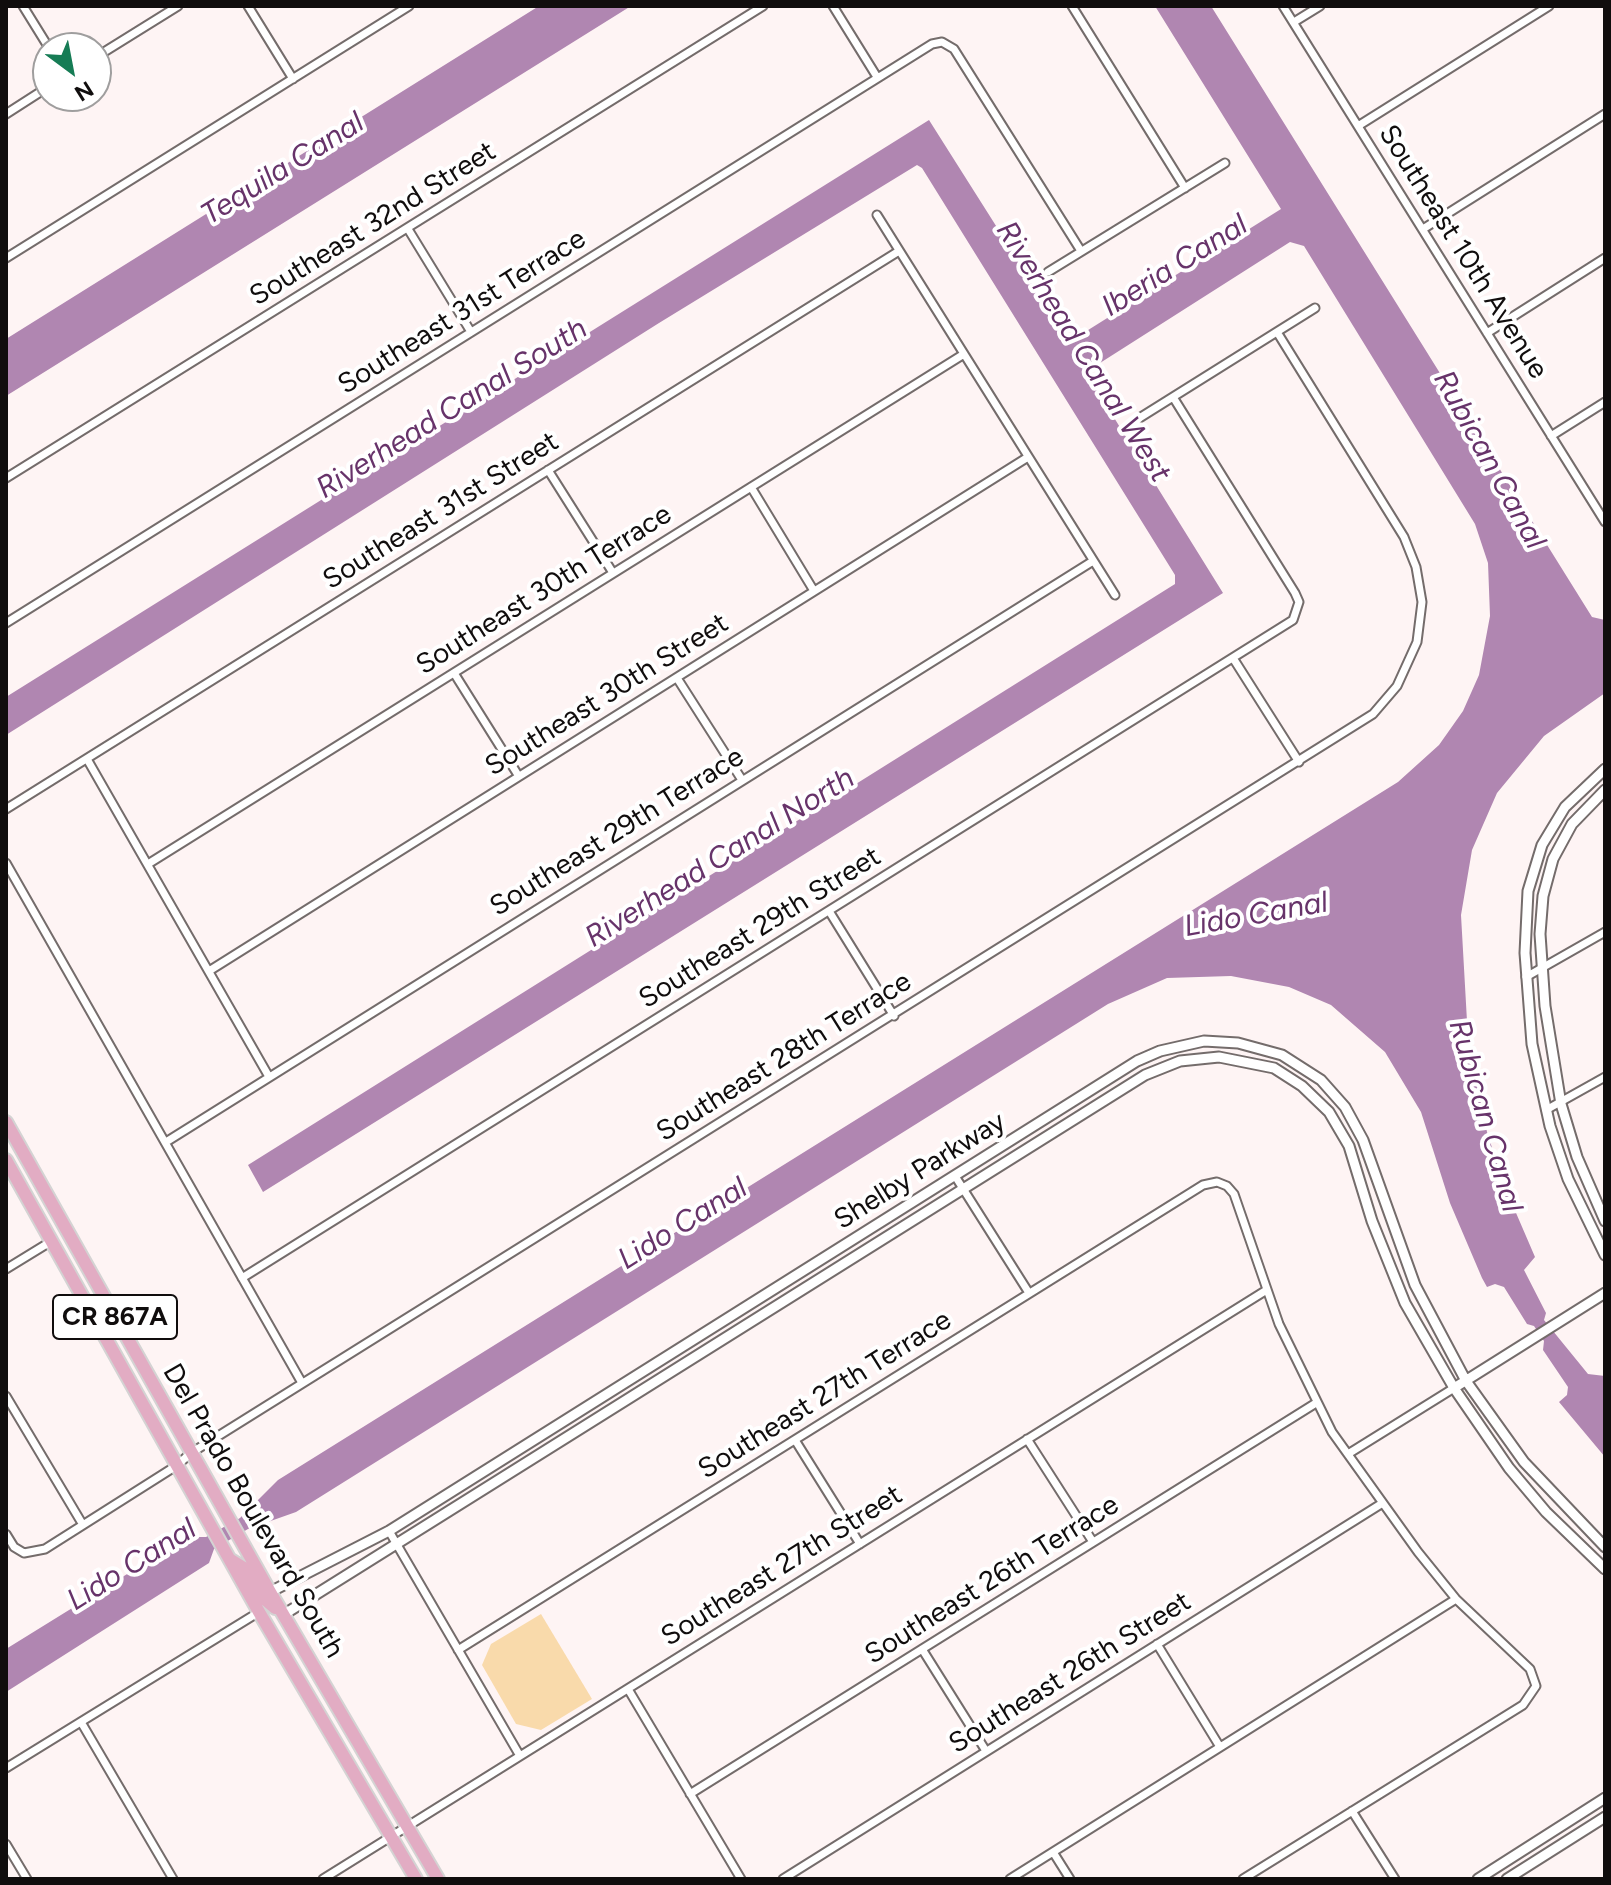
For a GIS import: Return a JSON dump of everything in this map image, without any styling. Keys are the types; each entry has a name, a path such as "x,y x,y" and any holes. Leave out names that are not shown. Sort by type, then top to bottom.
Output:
{"main road":[{"name":"Del Prado Boulevard South","path":"6,1122 283,1615 438,1879"},
{"name":"Del Prado Boulevard South","path":"6,1160 227,1556 416,1879"},
{"path":"50,1242 68,1249 93,1277"},
{"path":"227,1556 244,1568 262,1597 283,1615"},
{"path":"259,1612 281,1627 302,1661 318,1674"}],"street":[{"path":"23,6 39,32"},
{"path":"112,47 178,6"},
{"path":"248,6 293,79"},
{"path":"6,258 409,6"},
{"name":"Southeast 32nd Street","path":"6,478 763,6"},
{"path":"833,6 877,77"},
{"path":"1072,6 1185,188"},
{"name":"Southeast 10th Avenue","path":"1283,6 1605,522"},
{"path":"1294,22 1320,6"},
{"path":"1358,126 1549,6"},
{"name":"Southeast 31st Terrace","path":"6,623 932,44 942,42 954,49 1081,251"},
{"path":"6,114 32,97"},
{"path":"1423,229 1605,114"},
{"path":"1048,272 1225,163"},
{"path":"877,215 1115,595"},
{"path":"408,229 471,332"},
{"name":"Southeast 31st Street","path":"6,809 899,251"},
{"path":"1487,333 1605,258"},
{"path":"1141,417 1315,308"},
{"name":"Southeast 28th Terrace","path":"6,1534 14,1547 24,1553 45,1549 302,1383 1373,714 1404,676 1413,654 1422,614 1416,567 1404,537 1277,332"},
{"name":"Southeast 30th Terrace","path":"148,864 964,354"},
{"name":"Southeast 29th Street","path":"242,1278 1293,620 1298,611 1295,593 1173,397"},
{"path":"1551,436 1605,402"},
{"name":"Southeast 30th Street","path":"209,971 1028,457"},
{"path":"548,470 613,573"},
{"path":"751,487 814,591"},
{"name":"Southeast 29th Terrace","path":"166,1142 268,1075 1093,561"},
{"path":"1233,658 1299,762"},
{"path":"454,673 518,775"},
{"path":"677,678 742,780"},
{"path":"87,759 268,1075"},
{"path":"1605,769 1565,807 1536,859 1526,902 1526,977 1532,1044 1546,1110 1560,1158 1605,1255"},
{"path":"1591,1228 1605,1221 1577,1157 1561,1104 1541,971 1540,921 1549,871 1572,824 1605,790"},
{"path":"6,863 302,1383"},
{"path":"829,911 894,1016"},
{"path":"1526,977 1605,932"},
{"name":"Shelby Parkway","path":"270,1592 389,1531 1137,1061 1160,1051 1193,1043 1238,1043 1292,1060 1329,1089 1357,1127 1415,1285 1466,1381 1524,1462 1605,1547"},
{"name":"Shelby Parkway","path":"283,1615 1145,1075 1193,1059 1241,1059 1284,1073 1320,1102 1349,1146 1372,1221 1405,1303 1454,1388 1519,1479 1605,1568"},
{"path":"1137,1061 1145,1075"},
{"path":"1546,1110 1605,1077"},
{"path":"955,1176 1029,1293"},
{"name":"Southeast 27th Terrace","path":"458,1650 1203,1185 1217,1182 1227,1186 1234,1194 1265,1291"},
{"path":"6,1269 50,1242"},
{"path":"1243,1879 1523,1705 1536,1686 1530,1669 1456,1599 1381,1504 1316,1403 1265,1291"},
{"name":"Southeast 27th Street","path":"323,1879 1265,1291"},
{"path":"1348,1454 1605,1293"},
{"path":"6,1396 83,1525"},
{"name":"Southeast 26th Terrace","path":"690,1794 1316,1403"},
{"path":"1027,1439 1093,1542"},
{"path":"795,1440 860,1544"},
{"name":"Southeast 26th Street","path":"783,1879 1381,1504"},
{"path":"389,1531 520,1756"},
{"path":"1010,1879 1456,1599"},
{"path":"6,1768 259,1612"},
{"path":"1157,1644 1220,1747"},
{"path":"922,1649 986,1751"},
{"path":"628,1689 741,1879"},
{"path":"81,1722 173,1879"},
{"path":"1478,1879 1605,1798"},
{"path":"1352,1811 1395,1879"},
{"path":"1507,1879 1605,1817"},
{"path":"6,1844 27,1879"},
{"path":"1053,1852 1070,1879"}],"shaded area":[{"path":"541,1614 592,1699 541,1730 516,1724 482,1665 491,1644"}],"water":[{"name":"Tequila Canal","path":"539,6 631,6 6,396 6,339"},
{"path":"1155,6 1211,6 1592,617 1605,620 1605,693 1544,736 1497,793 1472,850 1461,915 1468,1039 1487,1132 1504,1185 1535,1257 1524,1270 1546,1313 1544,1320 1588,1374 1605,1376 1605,1457 1559,1402 1567,1395 1568,1387 1543,1350 1544,1341 1534,1326 1527,1324 1504,1287 1495,1284 1487,1287 1482,1278 1450,1203 1421,1112 1385,1052 1331,1005 1289,987 1231,976 1167,978 1108,1004 296,1512 248,1529 214,1549 209,1563 6,1692 6,1649 187,1537 206,1537 240,1518 278,1480 1398,782 1439,745 1463,711 1479,675 1490,616 1488,563 1475,524 1304,246 1290,242 1089,370 1090,379 1223,593 263,1192 248,1165 1175,584 1175,575 922,168 917,165 659,323 6,735 6,697 929,120 1067,338 1077,337 1281,209"}],"water label":[{"name":"Iberia Canal","path":"1175,266"},
{"name":"Riverhead Canal West","path":"1083,352"},
{"name":"Riverhead Canal South","path":"452,409"},
{"name":"Rubican Canal","path":"1489,460"},
{"name":"Riverhead Canal North","path":"720,858"},
{"name":"Lido Canal","path":"1256,915"},
{"name":"Rubican Canal","path":"1485,1116"},
{"name":"Lido Canal","path":"683,1224"},
{"name":"Lido Canal","path":"132,1565"}]}
